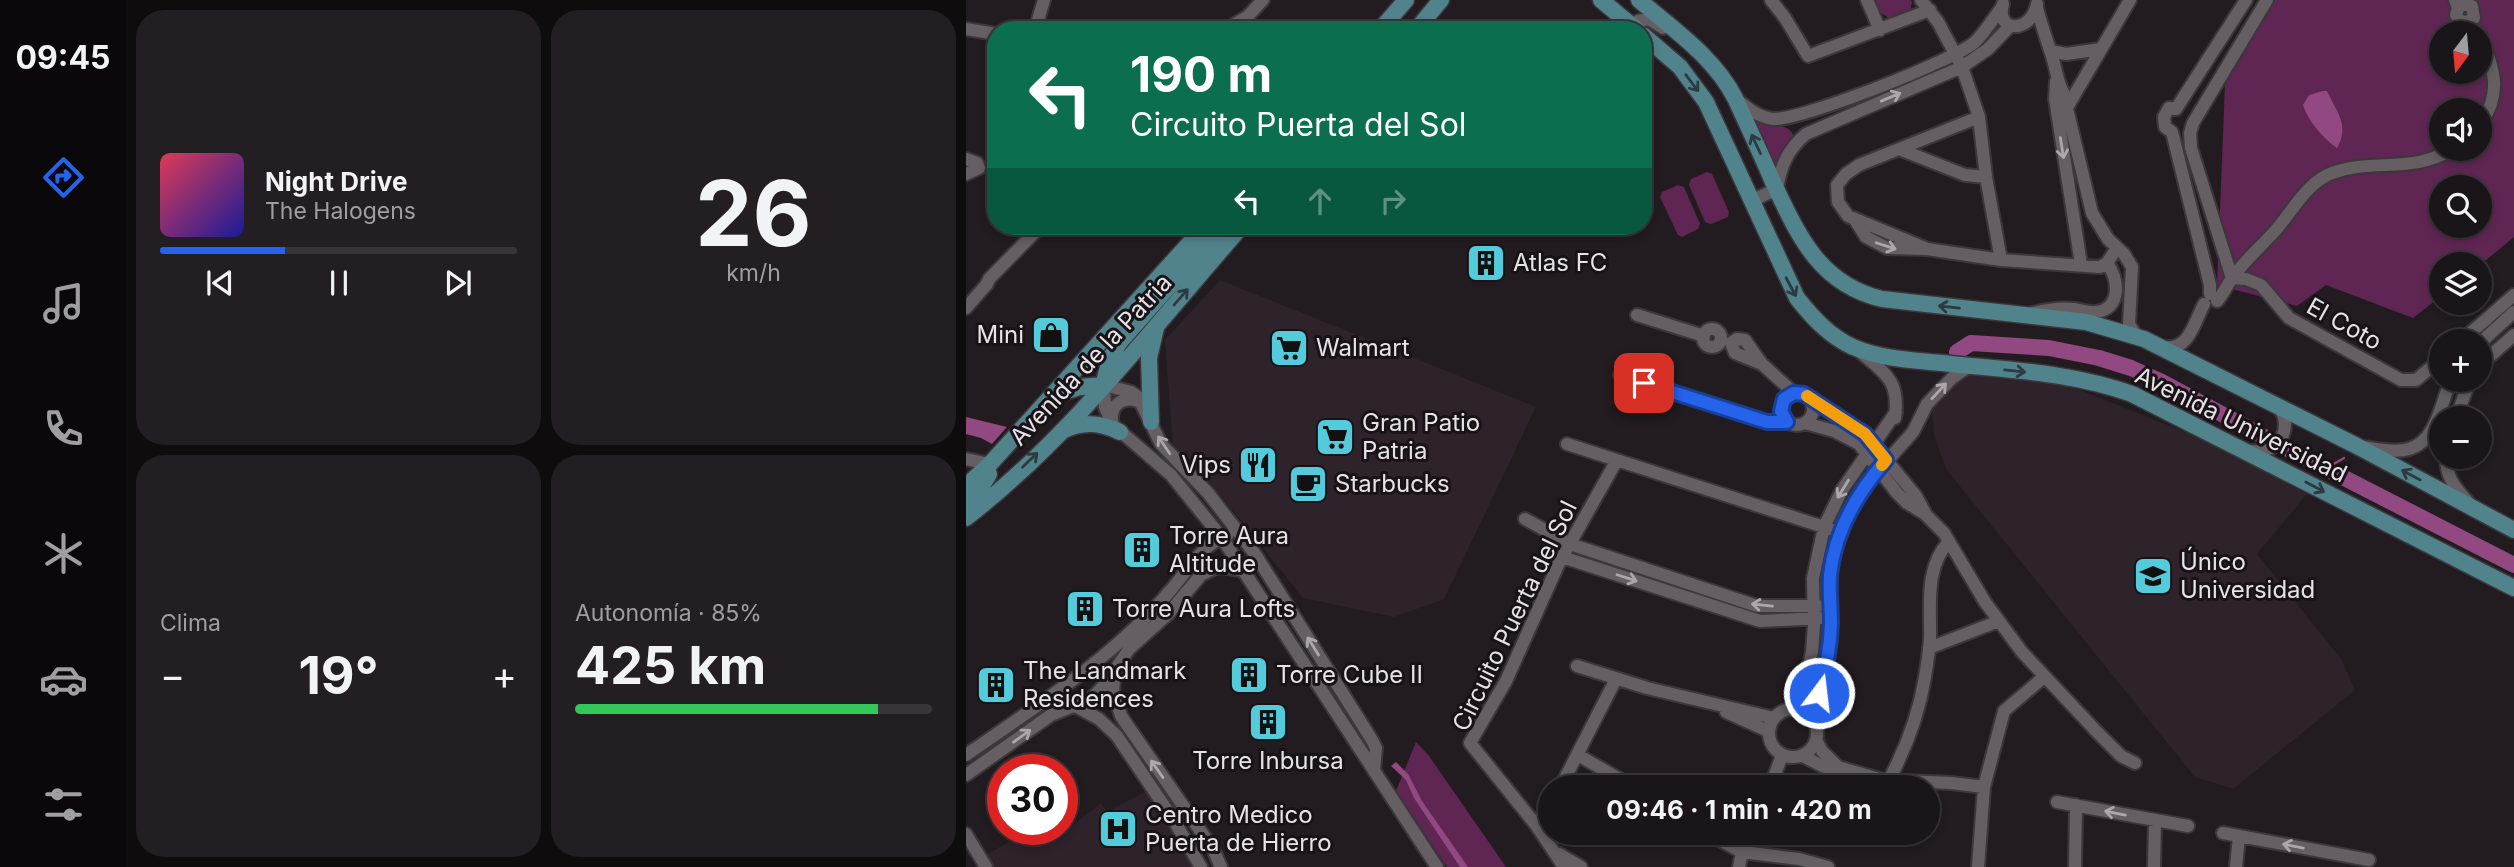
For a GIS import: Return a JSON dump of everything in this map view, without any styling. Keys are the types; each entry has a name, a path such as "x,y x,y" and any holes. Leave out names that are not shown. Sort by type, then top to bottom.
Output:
{"main road":[{"path":"1388,21 1406,0"},
{"path":"1424,21 1441,0"},
{"name":"Avenida Universidad","path":"1601,0 1627,21"},
{"name":"Avenida Universidad","path":"1639,0 1701,53 1723,78 1808,250 1829,272 1859,291 1897,301 2086,322 2136,336 2163,347 2357,446 2514,530"},
{"name":"Avenida Universidad","path":"1652,43 1679,67 1706,102 1797,298 1813,318 1831,333 1855,347 1887,357 2064,376 2105,384 2165,409 2511,586"},
{"name":"Avenida de la Patria","path":"966,486 990,464 1197,235"},
{"path":"1052,396 1080,387 1104,385 1110,359 1119,343 1214,235"},
{"name":"Avenida de la Patria","path":"966,518 1057,434 1104,385 1234,235"},
{"path":"1151,422 1149,358 1159,321"},
{"path":"1057,434 1072,426 1090,423 1116,428"},
{"path":"966,502 986,480 990,464"},
{"path":"983,505 997,481 997,472 990,464"}],"street":[{"path":"1038,21 1044,0"},
{"path":"1240,21 1263,0"},
{"path":"1771,0 1808,56 1930,10"},
{"path":"1867,0 1880,30"},
{"path":"1921,0 1930,10 1962,67 1979,117 1986,177 2001,260"},
{"path":"2058,123 2130,0"},
{"path":"2196,364 2188,349 2210,301 2210,285 2172,132 2165,127 2164,117 2169,108 2176,109 2246,0"},
{"path":"2232,278 2191,148 2190,133 2208,95 2267,0"},
{"path":"2003,4 2005,22 2035,34 2049,48 2066,54 2101,49"},
{"path":"1735,99 1758,115 1772,119 1786,118 1861,94 1955,55 1975,41 2003,4"},
{"path":"1752,201 1777,189 1784,160 1799,139 1806,134 1962,67 2014,26 2029,22 2037,4"},
{"path":"2025,315 2061,308 2095,313 2105,310 2115,298 2117,288 2108,239 2092,213 2067,107 2056,81 2037,4"},
{"path":"2456,4 2456,15 2460,21"},
{"path":"1642,21 1652,20 1682,44 1701,53"},
{"path":"966,29 987,32"},
{"path":"2492,66 2495,84 2492,102"},
{"path":"2056,81 2054,99 2081,264"},
{"path":"1861,94 1866,108"},
{"path":"1979,117 1859,164 1837,185 1838,202 1848,216 1855,220 1927,248 2001,260 2081,264 2110,257 2124,261 2132,278 2129,324 2136,336"},
{"path":"1786,118 1799,139"},
{"path":"1899,149 1965,175 1986,177"},
{"path":"966,159 979,165 976,170 966,174"},
{"path":"2163,347 2173,348 2184,342 2210,301 2315,183 2330,174 2350,169 2412,165 2429,161"},
{"path":"2074,220 2092,213"},
{"path":"966,308 987,285 989,279 1033,235"},
{"name":"El Coto","path":"2232,278 2246,279 2261,285 2288,318 2401,380 2416,380 2429,369"},
{"path":"2475,329 2514,295"},
{"path":"2492,332 2514,312"},
{"path":"1637,315 1704,336 1708,330 1714,330 1726,342 1745,340 1762,364 1794,393"},
{"path":"2492,354 2514,335"},
{"path":"1795,709 1810,663 1814,564 1824,527 1836,499 1896,412 1897,397 1892,382 1855,347"},
{"path":"1814,721 1809,715 1795,709 1779,712 1773,718 1768,731 1771,745 1782,755 1789,757 1809,752 1816,740 1814,710 1828,660 1830,574 1840,533 1854,503 1882,465 1913,432 1927,404 1944,385 1969,366"},
{"path":"1620,375 1767,422 1805,424 1834,431 1859,444 1874,443"},
{"path":"1374,770 1376,748 1242,535 1208,493 1161,444 1142,403 1130,392 1104,385 1105,407 1116,428 1160,464 1225,543 1437,867"},
{"path":"2357,446 2410,449 2424,440 2435,424 2447,392"},
{"path":"1787,422 1781,405 1788,395 1804,394 1865,434 1874,443 1882,465 1906,503 1925,514 1950,541 1998,621 2044,677 2121,756 2134,763"},
{"path":"1116,428 1113,410 1119,402 1130,398 1142,403"},
{"path":"1805,424 1813,414 1812,401"},
{"path":"2248,451 2268,450 2279,441 2286,418 2277,405"},
{"path":"1567,444 1840,533"},
{"path":"966,459 990,464"},
{"name":"Circuito Puerta del Sol","path":"1564,867 1536,825 1470,743 1506,681 1562,557 1617,460"},
{"path":"1160,464 1172,470 1197,494 1208,493"},
{"path":"2447,469 2455,488 2473,508"},
{"path":"1525,519 1570,544 1757,606 1814,612"},
{"path":"966,755 1062,689 1107,653 1161,602 1210,544 1225,543 1242,535"},
{"path":"1892,775 1917,713 1929,648 1932,574 1938,557 1950,541"},
{"path":"966,775 1051,715 1091,699 1107,682 1129,649 1168,614 1225,543"},
{"path":"1562,557 1760,621 1830,611"},
{"path":"1201,575 1223,567 1244,570 1255,576 1275,605 1287,605"},
{"path":"1678,594 1682,581"},
{"path":"1929,648 1998,621"},
{"path":"1107,653 1114,657 1116,668 1113,690 1121,716 1213,849 1221,867"},
{"path":"1577,666 1706,704 1736,708 1773,718"},
{"path":"1310,673 1321,680 1334,699 1337,701 1346,698"},
{"path":"1978,867 1984,787 2004,711 2044,677"},
{"path":"1567,775 1616,679"},
{"path":"1062,689 1066,699 1074,706 1099,719 1116,736 1173,818 1198,863 1213,849"},
{"path":"1706,704 1768,731"},
{"path":"1816,740 1822,751 1838,767"},
{"path":"1578,755 1613,775"},
{"path":"1775,775 1782,755"},
{"path":"1802,755 1824,767 1838,767 1869,775"},
{"path":"1940,782 1984,787"},
{"path":"2057,802 2188,826"},
{"path":"2075,867 2076,805"},
{"path":"2154,867 2155,820"},
{"path":"2223,833 2346,861 2369,860"},
{"path":"966,834 983,862"},
{"path":"2236,867 2239,836"},
{"path":"1729,845 1742,852 1799,859 1828,867"},
{"path":"1739,867 1745,845"},
{"path":"966,849 973,850 983,862"},
{"name":"Circuito Puerta del Sol","path":"1556,852 1581,867"}],"shaded area":[{"path":"1873,0 1912,2 1910,12 1893,21 1877,10"},
{"path":"2261,0 2514,0 2514,237 2492,255 2492,252 2429,252 2429,305 2413,318 2326,285 2297,306 2217,285 2226,60"},
{"path":"2327,91 2341,119 2341,140 2337,148 2317,129 2303,105 2309,95"},
{"path":"1756,122 1778,125 1792,132 1794,137 1777,169"},
{"path":"1707,172 1712,174 1729,212 1728,217 1711,224 1705,222 1689,185 1691,179"},
{"path":"1678,185 1684,187 1700,224 1698,229 1682,237 1678,235 1660,197 1662,192"},
{"name":"Gran Patio Patria","path":"1220,280 1536,407 1444,599 1394,617 1303,598 1214,487 1173,448 1165,340"},
{"name":"Único Universidad","path":"1971,370 2014,374 2080,390 2203,439 2307,494 2257,554 2341,659 2355,690 2233,789 2195,777 1946,469 1934,435 1932,407"},
{"path":"966,417 1007,427 992,444 966,434"},
{"path":"1416,742 1429,756 1506,867 1447,867 1396,791"},
{"path":"1396,762 1408,774 1422,801 1468,867 1460,867 1414,798 1406,780 1391,766"},
{"name":"Centro Medico Puerta de Hierro","path":"1147,791 1188,855 1192,867 993,867 986,855 1004,845 1078,845 1078,821 1101,803 1107,812"}],"waterway":[{"path":"1957,352 1971,343 2049,348 2099,358 2162,382 2272,441"},
{"path":"2282,446 2514,565"},
{"path":"2325,469 2344,458"}],"slow traffic":[{"path":"1807,396 1865,434 1886,460 1882,465"}],"place":[{"name":"Atlas FC","path":"1486,263"},
{"name":"Mini","path":"1051,335"},
{"name":"Walmart","path":"1289,348"},
{"name":"Gran Patio Patria","path":"1335,437"},
{"name":"Vips","path":"1258,465"},
{"name":"Starbucks","path":"1308,484"},
{"name":"Torre Aura Altitude","path":"1142,550"},
{"name":"Único Universidad","path":"2153,576"},
{"name":"Torre Aura Lofts","path":"1085,609"},
{"name":"Torre Cube II","path":"1249,675"},
{"name":"The Landmark Residences","path":"996,685"},
{"name":"Torre Inbursa","path":"1268,722"},
{"name":"Centro Medico Puerta de Hierro","path":"1118,829"}],"route":[{"path":"1644,383 1767,422 1787,422 1781,411 1784,399 1794,393 1804,394 1865,434 1886,460 1854,503 1835,548 1830,574 1829,648 1819,693"}]}
